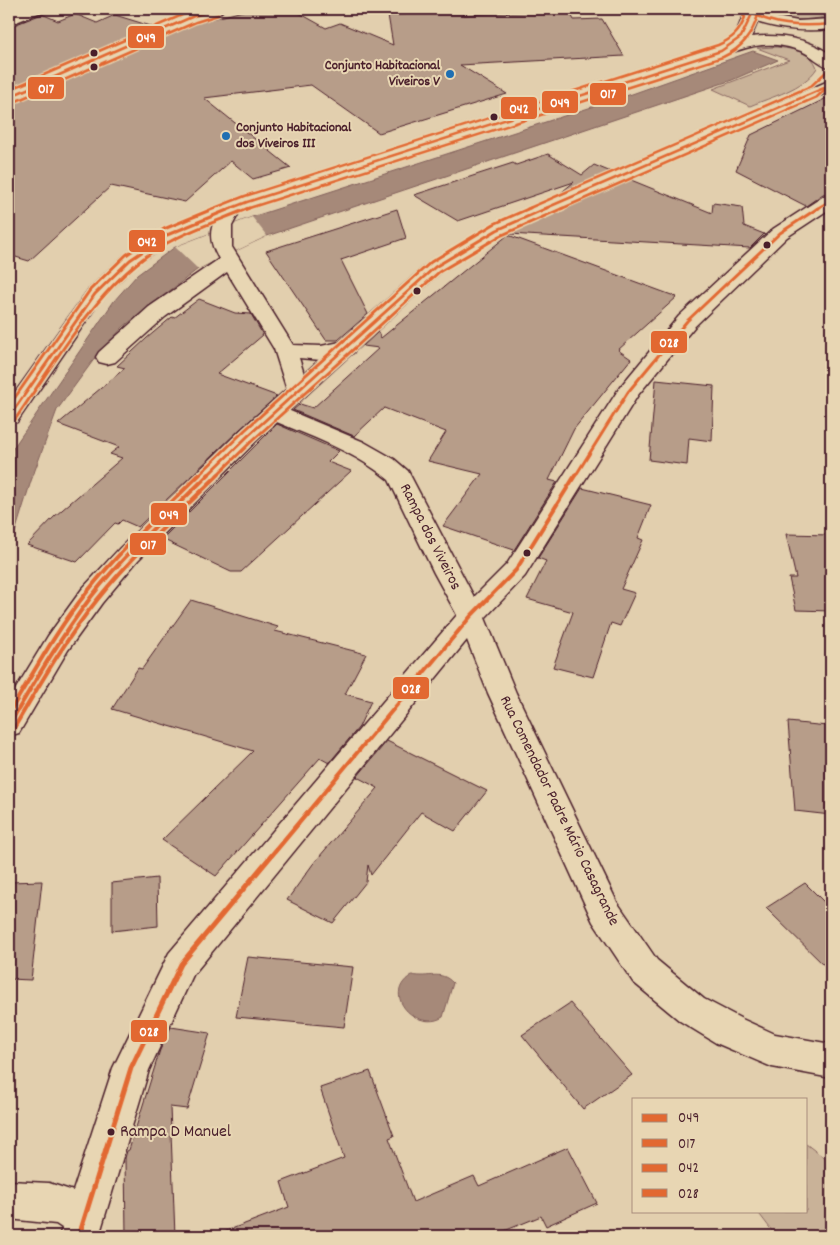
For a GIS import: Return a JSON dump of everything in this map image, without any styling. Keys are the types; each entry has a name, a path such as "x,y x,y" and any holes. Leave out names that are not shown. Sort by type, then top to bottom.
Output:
{"street":[{"path":"9,20 36,9"},
{"path":"9,97 194,16 216,9"},
{"path":"733,45 744,37 749,29 748,12 783,24 817,26 831,24"},
{"path":"9,417 95,294 130,260 166,235 232,207 694,60 733,45 756,41 775,41 807,48 819,53 831,63"},
{"path":"814,91 831,76"},
{"path":"9,725 17,708 58,643 92,596 129,554 180,501 298,390 435,267 497,230 831,84"},
{"path":"80,1229 131,1068 181,964 471,616 516,570 628,392 687,321 780,233 831,200"},
{"path":"232,207 219,232 222,248 286,351 298,390"},
{"path":"107,357 156,312 229,261"},
{"path":"286,351 321,353 345,348"},
{"name":"Rampa dos Viveiros","path":"275,413 368,452 386,464 398,476 447,574 471,616"},
{"name":"Rua Comendador Padre Mário Casagrande","path":"471,616 502,693 605,912 645,972 692,1010 729,1031 772,1050 831,1061"},
{"path":"9,1200 56,1204 71,1209 80,1229"}],"shaded area":[{"path":"761,9 831,9 831,15 814,19 795,20 777,16"},
{"path":"776,47 806,54 817,68 804,82 796,87 750,106 713,89 789,60 757,48"},
{"path":"753,51 778,60 732,80 267,236 198,269 123,327 95,358 57,410 31,481 9,552 9,454 114,301 137,275 175,247 252,217 632,94"},
{"path":"412,975 439,975 453,983 443,1017 433,1021 423,1020 414,1016 406,1009 401,1001 399,992 403,983"},
{"path":"808,1146 831,1163 831,1236 776,1236 758,1212 808,1212"}],"pier":[{"path":"252,217 267,236 198,269 175,247"}],"building":[{"path":"250,9 260,11 292,9 326,28 340,23 393,45 388,15 463,13 463,15 568,9 574,20 602,19 624,56 460,65 507,94 379,133 311,85 204,98 291,168 253,179 231,161 185,202 111,186 29,261 9,255 9,104 190,25"},
{"path":"42,14 58,21 75,14 97,23 115,15 154,27 9,89 9,27"},
{"path":"831,96 831,192 823,194 806,206 736,170 751,135"},
{"path":"548,154 582,175 594,165 611,172 558,195 574,182 458,221 414,195 513,163 516,165"},
{"path":"631,180 712,213 713,203 742,207 744,226 764,234 750,248 509,234"},
{"path":"397,209 406,238 341,260 368,314 338,340 326,340 266,251"},
{"path":"508,235 677,297 618,350 631,359 574,429 549,480 557,482 514,550 443,526 482,474 428,461 446,432 384,408 354,436 293,410 300,404 313,408 379,348 363,346 378,332 381,338"},
{"path":"199,299 235,313 251,314 263,335 217,374 277,396 138,527 122,520 118,524 115,523 77,562 27,545 55,516 122,458 110,454 119,447 58,424 125,368 117,366 147,338 172,317 174,318"},
{"path":"656,380 714,386 712,441 689,438 687,465 649,460"},
{"path":"277,424 339,451 328,462 351,471 241,572 231,572 162,539"},
{"path":"582,488 651,505 638,538 643,540 621,589 635,593 620,626 611,623 593,677 553,667 573,612 527,599 546,561 538,558"},
{"path":"786,534 831,535 831,611 796,610 789,578 796,578"},
{"path":"191,600 278,627 275,631 366,654 345,694 371,701 359,727 329,763 320,758 216,876 162,840 253,751 112,709 138,668 142,669"},
{"path":"788,722 827,726 831,762 831,815 795,811"},
{"path":"387,741 487,791 455,831 421,812 371,875 368,865 366,882 333,923 287,900 313,864 378,788 357,777"},
{"path":"157,878 158,926 112,931 112,883"},
{"path":"42,881 31,980 9,979 9,882"},
{"path":"805,883 831,909 831,972 766,908"},
{"path":"248,957 353,967 344,1027 236,1017"},
{"path":"570,1003 632,1075 583,1109 522,1035"},
{"path":"171,1027 210,1033 187,1109 170,1107 175,1236 126,1236 125,1158 160,1050"},
{"path":"370,1071 394,1136 389,1138 413,1202 474,1176 479,1186 568,1147 597,1203 546,1226 541,1216 492,1236 221,1236 221,1233 289,1207 281,1182 344,1158 320,1088"}],"transit line":[{"name":"042","path":"9,90 196,9"},
{"name":"049","path":"9,97 194,16 216,9"},
{"name":"049","path":"744,9 764,20 786,25 831,24"},
{"name":"017","path":"14,421 100,298 134,265 170,241 249,208 723,57 736,50 750,35 758,15 755,9"},
{"name":"042","path":"9,406 90,290 126,255 164,229 245,196 718,45 739,31 745,17 741,14"},
{"name":"049","path":"9,417 95,294 130,260 167,235 247,202 721,51 733,45 741,37 748,27 752,14"},
{"name":"017","path":"12,103 196,22 218,15"},
{"name":"042","path":"9,713 53,639 87,592 124,550 245,430 431,262 494,224 811,86 827,71"},
{"name":"017","path":"14,728 63,646 97,600 134,558 253,440 439,272 500,236 817,97 831,84"},
{"name":"049","path":"9,725 58,643 92,596 129,554 249,435 435,267 497,230 831,85"},
{"name":"028","path":"79,1236 131,1068 181,964 471,616 516,570 628,392 687,321 780,233 831,200"}],"place":[{"name":"Conjunto Habitacional Viveiros V","path":"450,74"},
{"name":"Conjunto Habitacional dos Viveiros III","path":"226,136"},
{"name":"Rampa D Manuel","path":"111,1132"}]}
